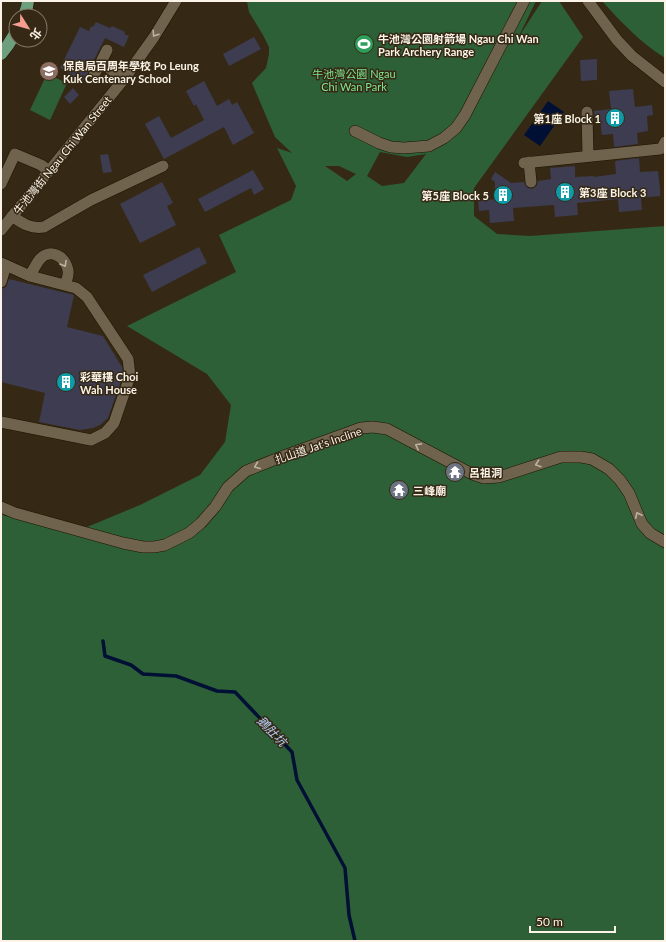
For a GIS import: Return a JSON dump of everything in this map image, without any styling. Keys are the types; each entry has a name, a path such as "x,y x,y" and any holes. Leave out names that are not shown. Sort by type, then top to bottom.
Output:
{"main road":[{"path":"1,54 8,45"}],"street":[{"name":"牛池灣街 Ngau Chi Wan Street","path":"1,230 124,79 154,37 176,1"},
{"path":"355,131 379,143 391,147 404,148 429,146 444,138 456,128 465,115 524,1"},
{"path":"588,1 617,40 632,56 665,82"},
{"path":"94,75 107,50"},
{"path":"101,62 124,79"},
{"path":"587,112 588,156"},
{"path":"531,182 526,162 660,149 665,142"},
{"path":"1,184 15,154 41,165 49,171"},
{"path":"12,216 28,226 36,228 44,227 91,200 163,166"},
{"path":"30,276 40,259 48,254 54,254 63,260 68,270 65,285"},
{"path":"1,282 3,264 30,276 76,288 87,297 128,358 130,376 114,424 105,433 90,440 1,422"},
{"name":"扎山道 Jat's Incline","path":"1,507 15,513 124,543 143,547 154,547 165,544 189,533 201,523 215,507 228,487 246,471 360,428 373,427 387,429 472,474 484,478 500,477 561,457 581,457 592,459 609,469 620,480 628,493 642,524 650,532 665,542"}],"green space":[{"name":"牛池灣公園 Ngau Chi Wan Park","path":"247,1 536,1 518,38 542,1 559,1 583,37 474,188 474,216 497,234 530,236 665,226 665,941 1,941 1,513 5,516 37,522 75,532 140,505 200,475 225,442 231,405 207,374 127,326 236,272 219,235 291,200 296,186 277,148 292,153 275,137 252,83 266,68 269,47 249,12","holes":["380,152 407,157 426,154 404,183 382,186 367,176","325,166 339,166 356,174 347,181"]},
{"path":"602,1 665,1 665,58 640,39"},
{"path":"47,74 67,83 50,120 30,110"}],"water":[{"path":"548,101 564,112 540,146 524,135"}],"building":[{"path":"96,22 110,28 112,26 125,32 124,34 129,36 124,47 105,38 88,72 86,80 84,79 81,84 67,77 69,72 60,68 80,27 89,31 91,26 93,27"},
{"path":"254,37 261,49 229,66 223,54"},
{"path":"597,59 597,80 581,81 580,60"},
{"path":"204,81 217,106 229,99 232,105 237,102 254,133 233,145 224,127 164,159 145,124 159,116 171,138 204,120 196,104 194,106 186,91"},
{"path":"73,88 79,95 70,104 64,97"},
{"name":"第1座 Block 1","path":"633,89 635,107 652,105 653,115 647,116 648,131 637,133 638,144 614,147 613,134 602,135 600,120 595,121 594,111 611,109 609,91"},
{"path":"108,154 112,172 103,173 100,155"},
{"path":"639,158 640,172 658,171 660,189 660,196 641,198 642,210 619,212 618,199 577,203 578,215 555,217 554,205 513,208 514,221 490,223 489,210 479,211 478,201 495,199 495,182 491,179 495,172 511,183 524,182 528,188 532,189 537,185 538,181 551,179 550,168 575,166 575,177 594,177 616,174 615,161"},
{"path":"253,170 264,189 254,195 251,188 205,212 198,199"},
{"path":"162,182 173,203 167,206 176,225 140,243 120,204"},
{"path":"199,247 207,263 152,292 143,275"},
{"path":"9,279 74,295 67,327 103,336 122,367 123,375 108,418 100,425 93,428 80,430 39,422 45,393 1,382 1,289 6,287"}],"waterway":[{"name":"鵝肚坑","path":"103,641 105,656 131,665 143,674 176,676 217,691 235,692 292,752 297,780 345,868 349,915 355,941"}],"place":[{"name":"牛池灣公園射箭場 Ngau Chi Wan Park Archery Range","path":"364,44"},
{"name":"保良局百周年學校 Po Leung Kuk Centenary School","path":"49,71"},
{"name":"第1座 Block 1","path":"615,118"},
{"name":"第3座 Block 3","path":"565,192"},
{"name":"第5座 Block 5","path":"503,195"},
{"name":"彩華樓 Choi Wah House","path":"66,382"},
{"name":"呂祖洞","path":"455,472"},
{"name":"三峰廟","path":"399,490"}]}
